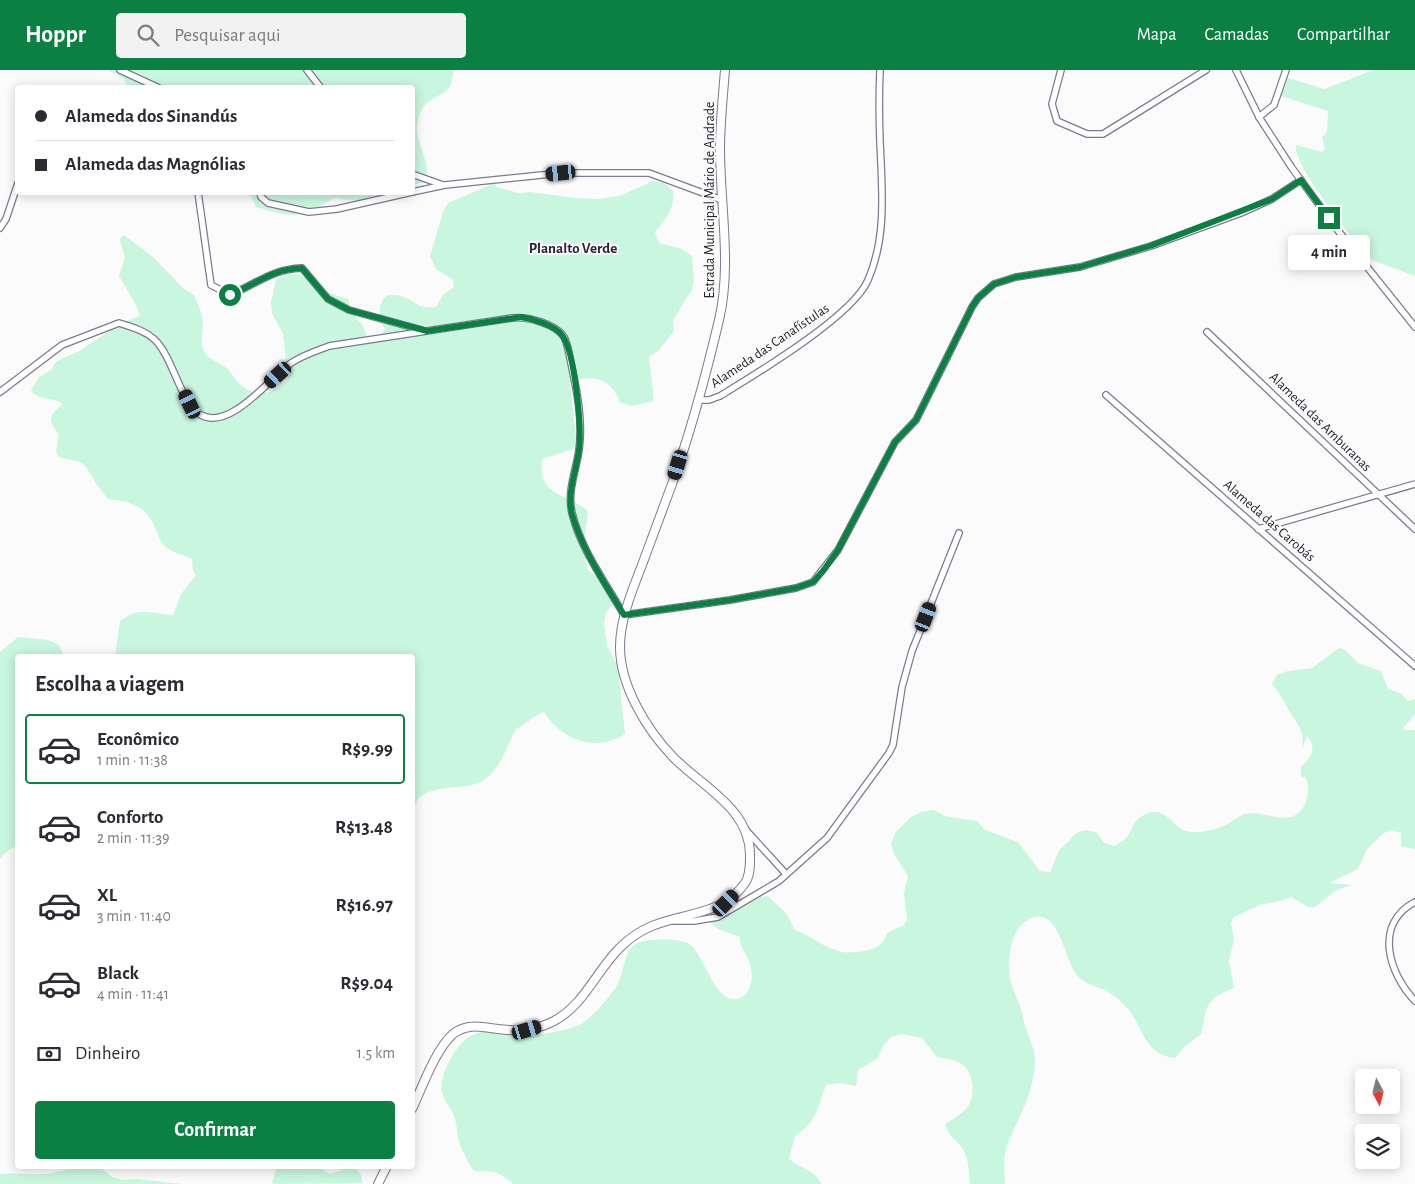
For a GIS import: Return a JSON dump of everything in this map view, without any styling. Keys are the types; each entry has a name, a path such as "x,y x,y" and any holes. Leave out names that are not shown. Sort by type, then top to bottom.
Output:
{"street":[{"path":"120,70 152,85"},
{"path":"308,70 319,85"},
{"name":"Estrada Municipal Mário de Andrade","path":"415,1103 433,1064 453,1034 465,1027 527,1030 551,1022 571,1011 610,956 627,940 652,926 705,912 726,903 746,881 750,870 750,852 746,829 728,806 676,760 660,742 628,691 622,674 620,646 624,615 673,482 699,400 720,316 723,293 720,147 725,70"},
{"name":"Alameda das Canafístulas","path":"699,400 709,400 720,396 837,317 863,290 868,281 877,252 883,208 879,109 880,70"},
{"path":"1061,70 1052,104 1057,121 1087,134 1103,134 1206,70"},
{"path":"1236,70 1259,117 1301,180 1336,228 1415,327"},
{"path":"1259,117 1274,105 1286,70"},
{"path":"415,191 445,185 561,173 649,174 722,200"},
{"path":"415,175 445,185"},
{"path":"0,392 62,346 120,323 143,331 155,339 174,371 190,404 199,414 209,419 238,410 292,363 306,355 330,346 521,317 530,318 557,330 564,337 577,394 580,422 579,450 571,492 572,514 585,547 624,615 730,600 796,588 813,582 823,571 838,550 895,442 916,420 972,307 978,298 994,284 1016,277 1080,267 1150,246 1264,202 1301,180"},
{"path":"0,228 6,219 15,192"},
{"path":"198,195 211,285 230,295 246,288 259,279 286,268 302,268 328,299 349,310 427,331"},
{"path":"261,195 268,203 309,212 337,209 399,195"},
{"name":"Alameda das Amburanas","path":"1207,332 1415,529"},
{"name":"Alameda das Carobás","path":"1106,395 1415,666"},
{"path":"1258,529 1415,484"},
{"path":"670,921 694,921 718,917 779,881 827,838 889,753 895,734 902,688 912,651 959,533"},
{"path":"746,829 786,874"},
{"path":"1415,902 1399,915 1392,926 1388,941 1389,956 1394,970 1415,1002"},
{"path":"378,1184 385,1169"}],"green space":[{"path":"107,70 453,70 452,81 449,87 423,108 419,117 417,126 419,142 425,157 427,173 425,182 415,184 415,85 127,85 123,78"},
{"path":"1373,70 1415,70 1415,276 1372,260 1365,254 1336,217 1303,167 1297,154 1296,145 1322,152 1325,149 1322,137 1327,132 1328,111 1281,96 1288,78 1325,89"},
{"path":"653,181 664,183 673,191 671,208 655,232 659,243 682,249 692,256 694,279 692,290 673,320 674,331 659,350 649,357 654,401 632,406 620,402 612,388 600,380 586,378 570,382 576,438 574,449 542,459 542,471 548,487 588,511 584,542 587,569 597,577 614,598 614,603 606,612 604,624 607,646 618,667 625,734 603,743 580,741 560,730 544,712 516,729 499,763 484,780 468,786 433,791 418,799 415,806 415,654 115,654 120,621 127,616 139,612 173,615 181,594 196,575 193,571 192,559 167,548 162,543 152,521 142,510 130,503 108,499 85,465 57,455 59,435 53,426 51,417 62,403 37,396 31,390 39,377 50,371 57,361 79,351 121,323 140,316 136,305 119,276 125,257 120,241 121,237 124,235 153,257 184,289 194,295 202,317 204,352 227,369 244,387 250,391 263,393 276,389 288,379 283,334 272,313 271,302 276,280 283,276 289,274 299,275 326,291 348,299 351,312 363,326 367,336 372,338 380,337 385,330 380,316 380,308 386,296 401,296 422,306 436,307 443,295 454,287 453,280 436,269 430,256 443,212 448,203 495,183 496,187 519,193 530,192 598,199 620,196"},
{"path":"250,195 388,195 365,200 336,198 305,213 291,215 256,207"},
{"path":"18,637 48,640 59,645 63,654 15,654 15,846 0,859 0,652"},
{"path":"1339,648 1344,649 1358,663 1381,671 1388,689 1400,693 1408,701 1415,699 1415,714 1403,728 1404,730 1415,730 1415,849 1401,846 1401,833 1391,830 1384,833 1367,849 1358,869 1329,883 1352,885 1335,891 1315,907 1308,907 1291,897 1260,905 1234,917 1231,924 1234,939 1229,961 1234,988 1212,1000 1206,1010 1201,1034 1183,1048 1175,1058 1156,1051 1150,1045 1133,1015 1117,998 1085,982 1077,975 1059,934 1046,918 1037,917 1026,921 1015,935 1010,953 1009,971 1035,1056 1035,1066 1027,1100 1006,1148 1004,1162 1005,1184 970,1184 965,1153 949,1133 945,1124 960,1115 971,1100 972,1086 969,1072 958,1062 937,1057 922,1038 901,1034 891,1037 883,1046 878,1058 858,1070 856,1086 840,1083 826,1085 812,1120 808,1126 795,1136 789,1159 816,1176 821,1184 513,1184 495,1172 472,1169 459,1142 455,1119 443,1095 441,1086 449,1062 459,1046 469,1037 485,1031 513,1036 528,1036 578,1026 601,1006 616,987 630,949 634,945 645,941 672,940 689,944 700,957 711,978 724,995 731,999 740,998 748,992 752,977 751,966 740,937 718,929 709,921 712,910 742,899 768,896 786,913 795,930 837,951 856,952 875,948 881,944 887,933 904,925 907,920 904,893 908,876 894,854 891,843 896,832 911,817 921,812 934,810 945,816 977,821 985,830 1018,842 1040,871 1050,872 1059,850 1076,833 1086,830 1097,833 1104,843 1115,846 1127,837 1141,816 1154,812 1165,815 1184,830 1202,832 1217,829 1244,814 1252,813 1286,818 1300,812 1305,804 1308,791 1306,778 1301,777 1301,766 1312,752 1312,744 1307,736 1302,749 1303,738 1300,729 1280,694 1272,684 1277,675 1288,671 1312,668"},
{"path":"102,1169 112,1177 123,1180 135,1179 183,1184 0,1184 0,1174 47,1174 65,1170"},
{"path":"276,1169 322,1169 330,1174 342,1169 356,1169 361,1175 363,1183 275,1184 272,1183"}],"district":[{"name":"Planalto Verde","path":"573,248"}],"route":[{"path":"230,295 246,288 259,279 286,268 302,268 328,299 349,310 388,322 427,331 521,317 530,318 557,330 564,337 566,344 577,394 580,422 579,450 570,500 572,514 585,547 624,615 730,600 796,588 813,582 838,550 877,472 895,442 916,420 972,307 978,298 994,284 1016,277 1080,267 1186,234 1272,199 1301,180 1329,218"}]}
